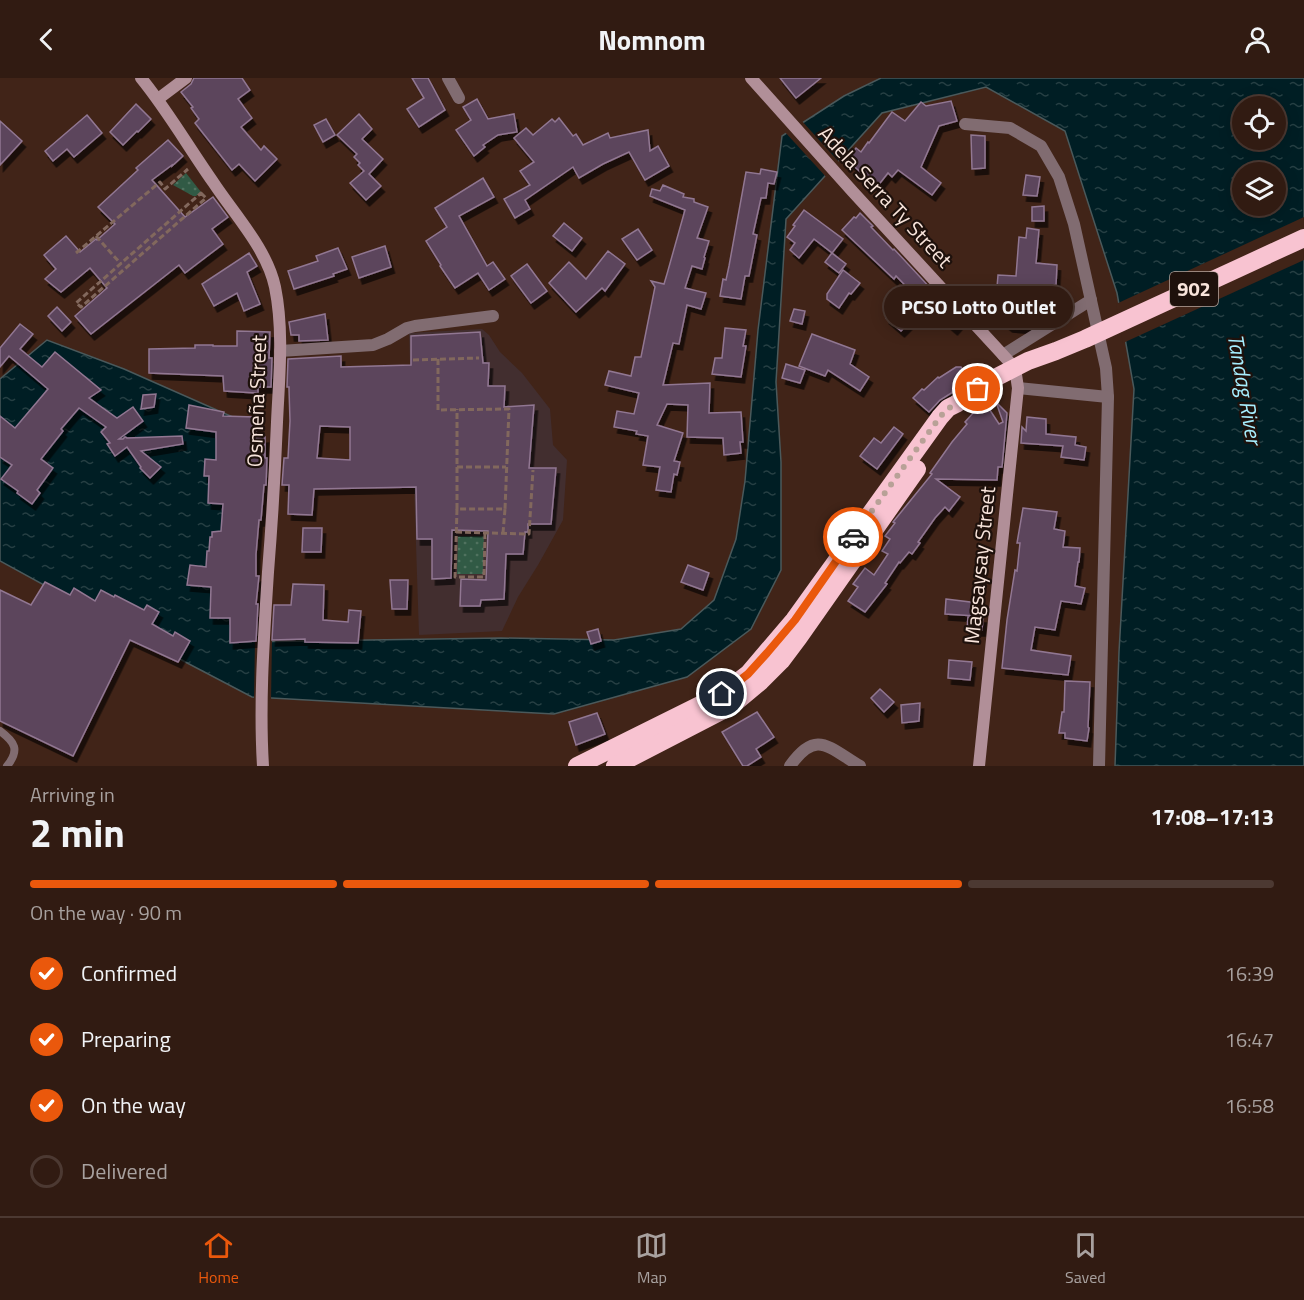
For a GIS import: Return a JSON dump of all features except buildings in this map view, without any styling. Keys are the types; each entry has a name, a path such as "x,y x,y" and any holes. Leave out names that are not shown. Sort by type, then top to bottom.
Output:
{"highway":[{"name":"902","path":"577,766 722,694 787,641 945,431 956,404 989,381 1009,362 1028,361 1085,339 1304,238"},
{"name":"902","path":"615,766 731,706 781,661 787,641"}],"main road":[{"name":"Osmeña Street","path":"141,78 158,99 263,255 275,285 280,351 264,639 263,766"},
{"path":"158,99 186,78"},
{"name":"Adela Serra Ty Street","path":"751,78 1009,362"},
{"name":"Magsaysay Street","path":"979,766 1018,388 1009,362"}],"street":[{"path":"448,78 459,98"},
{"path":"965,124 1010,128 1041,146 1059,177 1074,224 1106,368 1108,397 1099,766"},
{"path":"1009,362 1091,300"},
{"path":"280,351 373,345 414,326 493,316"},
{"path":"1018,388 1108,397"},
{"path":"790,766 805,749 813,744 825,745 860,766"}],"lane":[{"path":"0,731 14,745 15,752 7,766"}],"path":[{"path":"76,254 160,182 165,189 199,161"},
{"path":"201,193 206,198 81,308 76,303 121,264 201,193"},
{"path":"96,236 121,264"},
{"path":"412,360 479,358"},
{"path":"438,359 438,410 509,409 503,533"},
{"path":"457,410 455,577 484,577 485,532"},
{"path":"457,467 507,467"},
{"path":"456,532 529,534 533,470"},
{"path":"457,509 505,509"}],"shaded area":[{"path":"482,329 489,335 500,352 522,373 550,409 553,445 567,460 563,520 518,597 502,631 419,635 409,333"}],"green space":[{"path":"186,173 201,192 196,196 173,185"},
{"path":"458,536 484,536 483,574 457,574"}],"water":[{"name":"Tandag River","path":"881,78 1304,78 1304,766 1115,766 1134,389 1117,293 1065,131 986,87 882,113 786,219 776,382 781,462 781,570 751,629 687,677 554,714 252,697 0,561 0,379 47,340 124,369 235,418 237,492 230,642 501,638 614,640 681,629 714,600 736,539 745,481 758,330 782,136 844,96"}],"pier":[{"path":"801,120 840,163 827,178 784,131"},
{"path":"1304,217 1304,260 1123,343 1116,304"},
{"path":"255,639 272,639 271,701 254,700"}],"way so far":[{"path":"853,537 940,417 948,408 978,389"}],"place":[{"name":"PCSO Lotto Outlet","path":"978,389"}],"route":[{"path":"722,694 748,674 795,620 853,537"}]}
